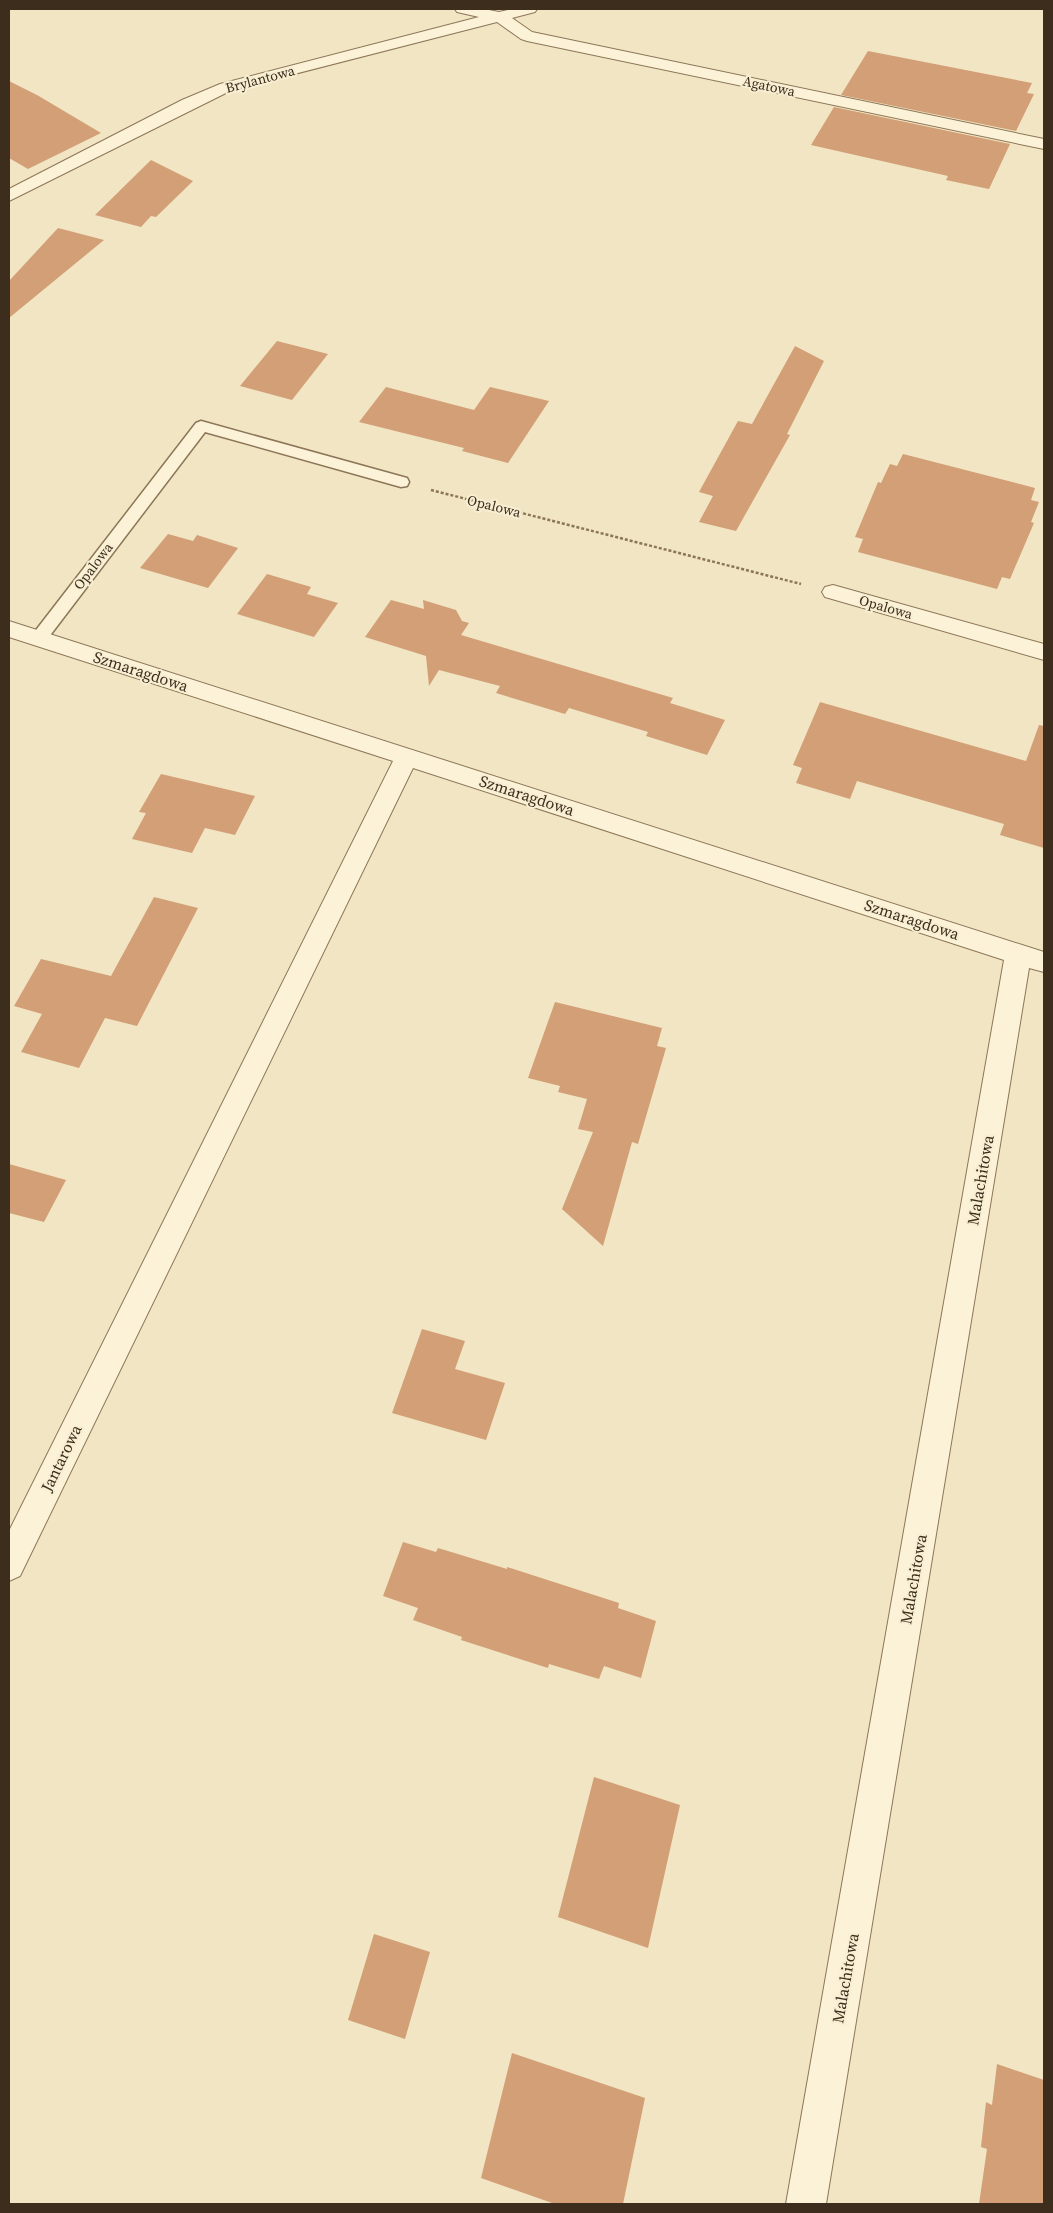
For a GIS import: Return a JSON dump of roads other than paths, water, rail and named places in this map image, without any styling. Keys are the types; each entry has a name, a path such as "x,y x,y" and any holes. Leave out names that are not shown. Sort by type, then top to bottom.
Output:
{"street":[{"path":"463,9 500,17"},
{"name":"Brylantowa","path":"9,196 188,104 226,88 529,9"},
{"name":"Agatowa","path":"500,17 527,36 1044,144"},
{"name":"Opalowa","path":"833,592 1044,652"},
{"name":"Szmaragdowa","path":"9,629 1031,958"},
{"name":"Jantarowa","path":"9,1565 407,757"},
{"name":"Malachitowa","path":"806,2204 1031,958"}],"lane":[{"name":"Opalowa","path":"39,638 201,426 401,482"}]}
